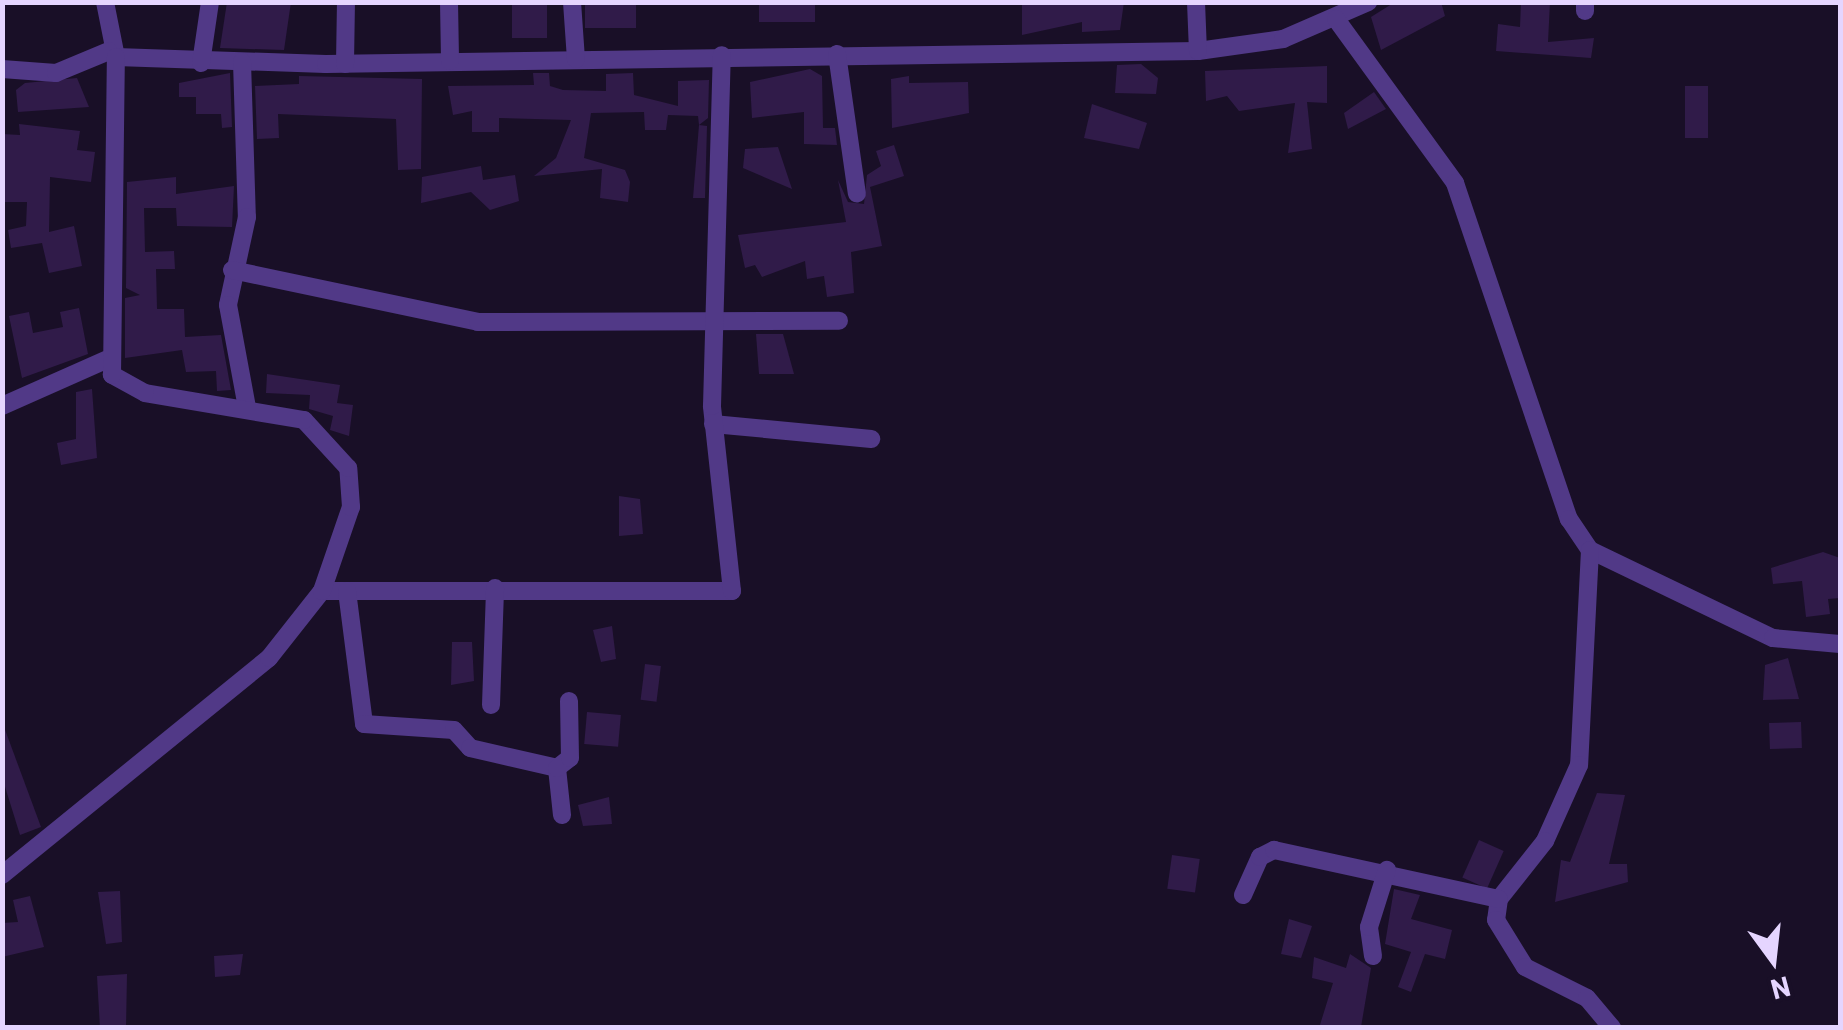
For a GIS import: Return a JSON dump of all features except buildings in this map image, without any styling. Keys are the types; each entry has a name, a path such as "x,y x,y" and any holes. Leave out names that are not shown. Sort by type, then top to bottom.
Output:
{"street":[{"path":"2,875 238,690 322,591 351,506 348,468 304,420 128,389 106,360 112,54 105,2"},
{"path":"200,63 210,2"},
{"path":"345,64 346,2"},
{"path":"449,2 450,61"},
{"path":"572,2 576,59"},
{"path":"1196,2 1198,51"},
{"path":"2,68 56,73 112,54 200,63 345,64 722,54 1198,51 1283,39 1368,2"},
{"path":"1336,18 1455,183 1569,520 1590,550 1773,638 1840,644"},
{"path":"322,591 495,588 711,598 732,591 713,424 722,54"},
{"path":"836,54 857,194"},
{"path":"242,62 247,217 232,270 228,305 247,408"},
{"path":"232,270 478,322 540,316 716,328 838,321"},
{"path":"2,406 106,360"},
{"path":"713,424 871,440"},
{"path":"1590,550 1579,766 1545,841 1498,899 1496,920 1514,954 1588,998 1612,1028"},
{"path":"491,705 495,588"},
{"path":"347,590 364,724 454,730 470,748 557,768"},
{"path":"557,768 570,758 568,701"},
{"path":"557,768 562,815"},
{"path":"1243,894 1260,857 1274,850 1387,870 1498,899"},
{"path":"1373,956 1369,927 1387,870"}]}
